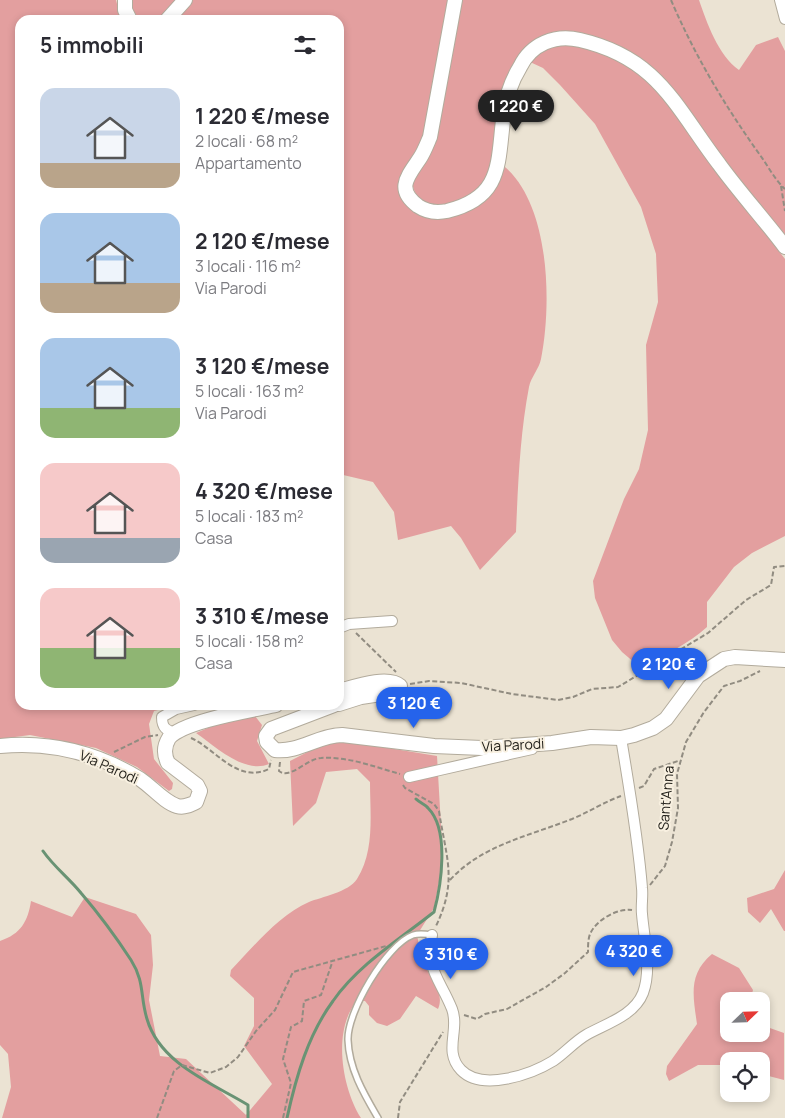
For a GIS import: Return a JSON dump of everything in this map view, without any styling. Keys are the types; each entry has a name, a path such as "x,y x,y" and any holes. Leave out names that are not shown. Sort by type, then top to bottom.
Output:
{"street":[{"path":"124,0 124,10 127,15"},
{"path":"172,15 185,0"},
{"path":"455,0 430,137 422,156 411,170 406,181 407,192 416,204 430,211 448,211 473,200 489,187 496,176 504,112 520,65 532,51 548,40 559,37 571,38 618,52 642,67 663,88 718,163 785,247"},
{"path":"780,0 785,20"},
{"path":"344,626 392,621"},
{"name":"Via Parodi","path":"281,750 334,735 458,747 552,743 591,737 621,738 648,731 666,719 698,676 724,659 735,657 785,660"},
{"path":"344,690 385,680 394,682 400,688 394,692 361,697 344,702"},
{"path":"174,710 162,717 162,724 165,730 175,733 203,722 255,710"},
{"path":"281,750 272,748 267,742 266,736 271,729 321,710"},
{"name":"Via Parodi","path":"0,746 47,745 69,749 140,779 174,804 186,806 196,802 200,791 197,785 172,768 166,759 166,744 175,733"},
{"path":"432,935 428,952 431,966 453,1011 452,1054 462,1072 486,1080 520,1076 554,1060 585,1035 623,1016 642,995 647,970 642,889 621,738"},
{"path":"409,777 440,768 508,756 552,743"}],"lane":[{"path":"378,1118 360,1086 351,1061 348,1038 352,1016 364,989 400,943 412,935 432,935"}],"path":[{"path":"671,0 709,78 734,120 785,190"},
{"path":"781,186 785,211"},
{"path":"400,688 429,681 445,682 558,700 573,697 586,690 618,686 708,633 746,600 771,585 774,567 785,566"},
{"path":"349,624 396,673"},
{"name":"Sant'Anna","path":"642,889 654,883 664,866 669,850 678,808 677,774 686,742 699,720 724,686 769,669"},
{"path":"108,753 127,747 145,737 175,733 194,739 235,768 256,773 269,769 273,755 281,750"},
{"path":"281,750 278,766 283,774 290,773 308,762 322,757 365,763 409,777"},
{"path":"450,880 464,865 494,848 574,818 644,786 654,770 680,760"},
{"path":"409,777 402,782 405,788 434,804 439,812 450,880 445,907 432,935"},
{"path":"453,1011 477,1020 484,1014 507,1009 565,974 588,952 590,933 608,916 621,910 642,911"},
{"path":"157,1118 174,1071 182,1066 210,1073 226,1067 238,1056 275,1010 293,972 400,943"},
{"path":"283,1118 291,1083 283,1059 291,1027 302,1021 304,1000 320,995 333,960"},
{"path":"398,1118 400,1102 444,1030"}],"shaded area":[{"path":"0,0 116,0 120,15 15,15 15,710 158,710 154,711 149,724 154,759 173,783 172,789 169,791 137,767 96,748 30,735 0,739"},
{"path":"131,0 177,0 164,15 136,15"},
{"path":"193,0 449,0 423,136 399,182 416,213 482,202 493,191 505,167 520,184 531,206 539,230 546,284 546,311 541,359 530,383 523,423 516,532 480,570 461,538 451,526 398,540 394,512 373,482 344,475 344,15 180,15"},
{"path":"462,0 699,0 719,47 739,70 756,45 778,37 785,51 785,240 652,69 612,44 591,36 570,33 550,35 533,43 518,59 503,94 490,172 478,189 456,202 444,205 433,205 423,201 416,193 412,181 448,75"},
{"path":"567,43 612,55 647,80 671,107 710,163 785,259 785,536 752,553 734,567 707,602 707,627 692,639 642,669 622,652 612,640 595,598 593,581 624,499 639,469 648,430 646,345 658,302 656,254 641,207 595,124 543,68 530,62 545,48"},
{"path":"255,716 262,725 257,741 269,764 260,766 240,762 221,752 196,733 222,722"},
{"path":"327,742 352,742 437,756 443,861 434,908 417,935 425,966 439,992 440,1003 438,1009 416,996 400,1019 387,1026 377,1023 369,1015 369,1006 365,1001 357,1001 349,1013 344,1027 342,1043 345,1075 349,1091 354,1106 361,1118 2,1118 11,1087 8,1054 0,1045 0,941 13,935 22,926 28,915 31,901 72,917 85,897 136,914 151,935 153,965 149,1000 160,1056 186,1059 246,1115 272,1084 244,1046 254,1026 254,998 230,976 231,970 267,932 287,915 309,902 334,894 353,884 363,868 367,857 371,819 370,782 357,769 326,772 316,803 293,826 290,761"},
{"path":"785,870 784,931 771,909 760,923 748,912 747,898 774,889"},
{"path":"712,954 739,968 753,990 752,992 720,992 720,1042 770,1042 770,1028 784,1033 784,1080 770,1076 770,1052 720,1052 720,1065 698,1065 669,1081 666,1074 667,1066 697,1024 694,986 699,969"}],"waterway":[{"path":"287,1118 294,1087 304,1057 324,1014 333,1001 367,964 434,912 442,858 439,830 435,818 427,807 416,799"},
{"path":"43,851 94,909 131,960 138,975 147,1019 154,1035 163,1048 189,1071 248,1105 248,1118"}]}
